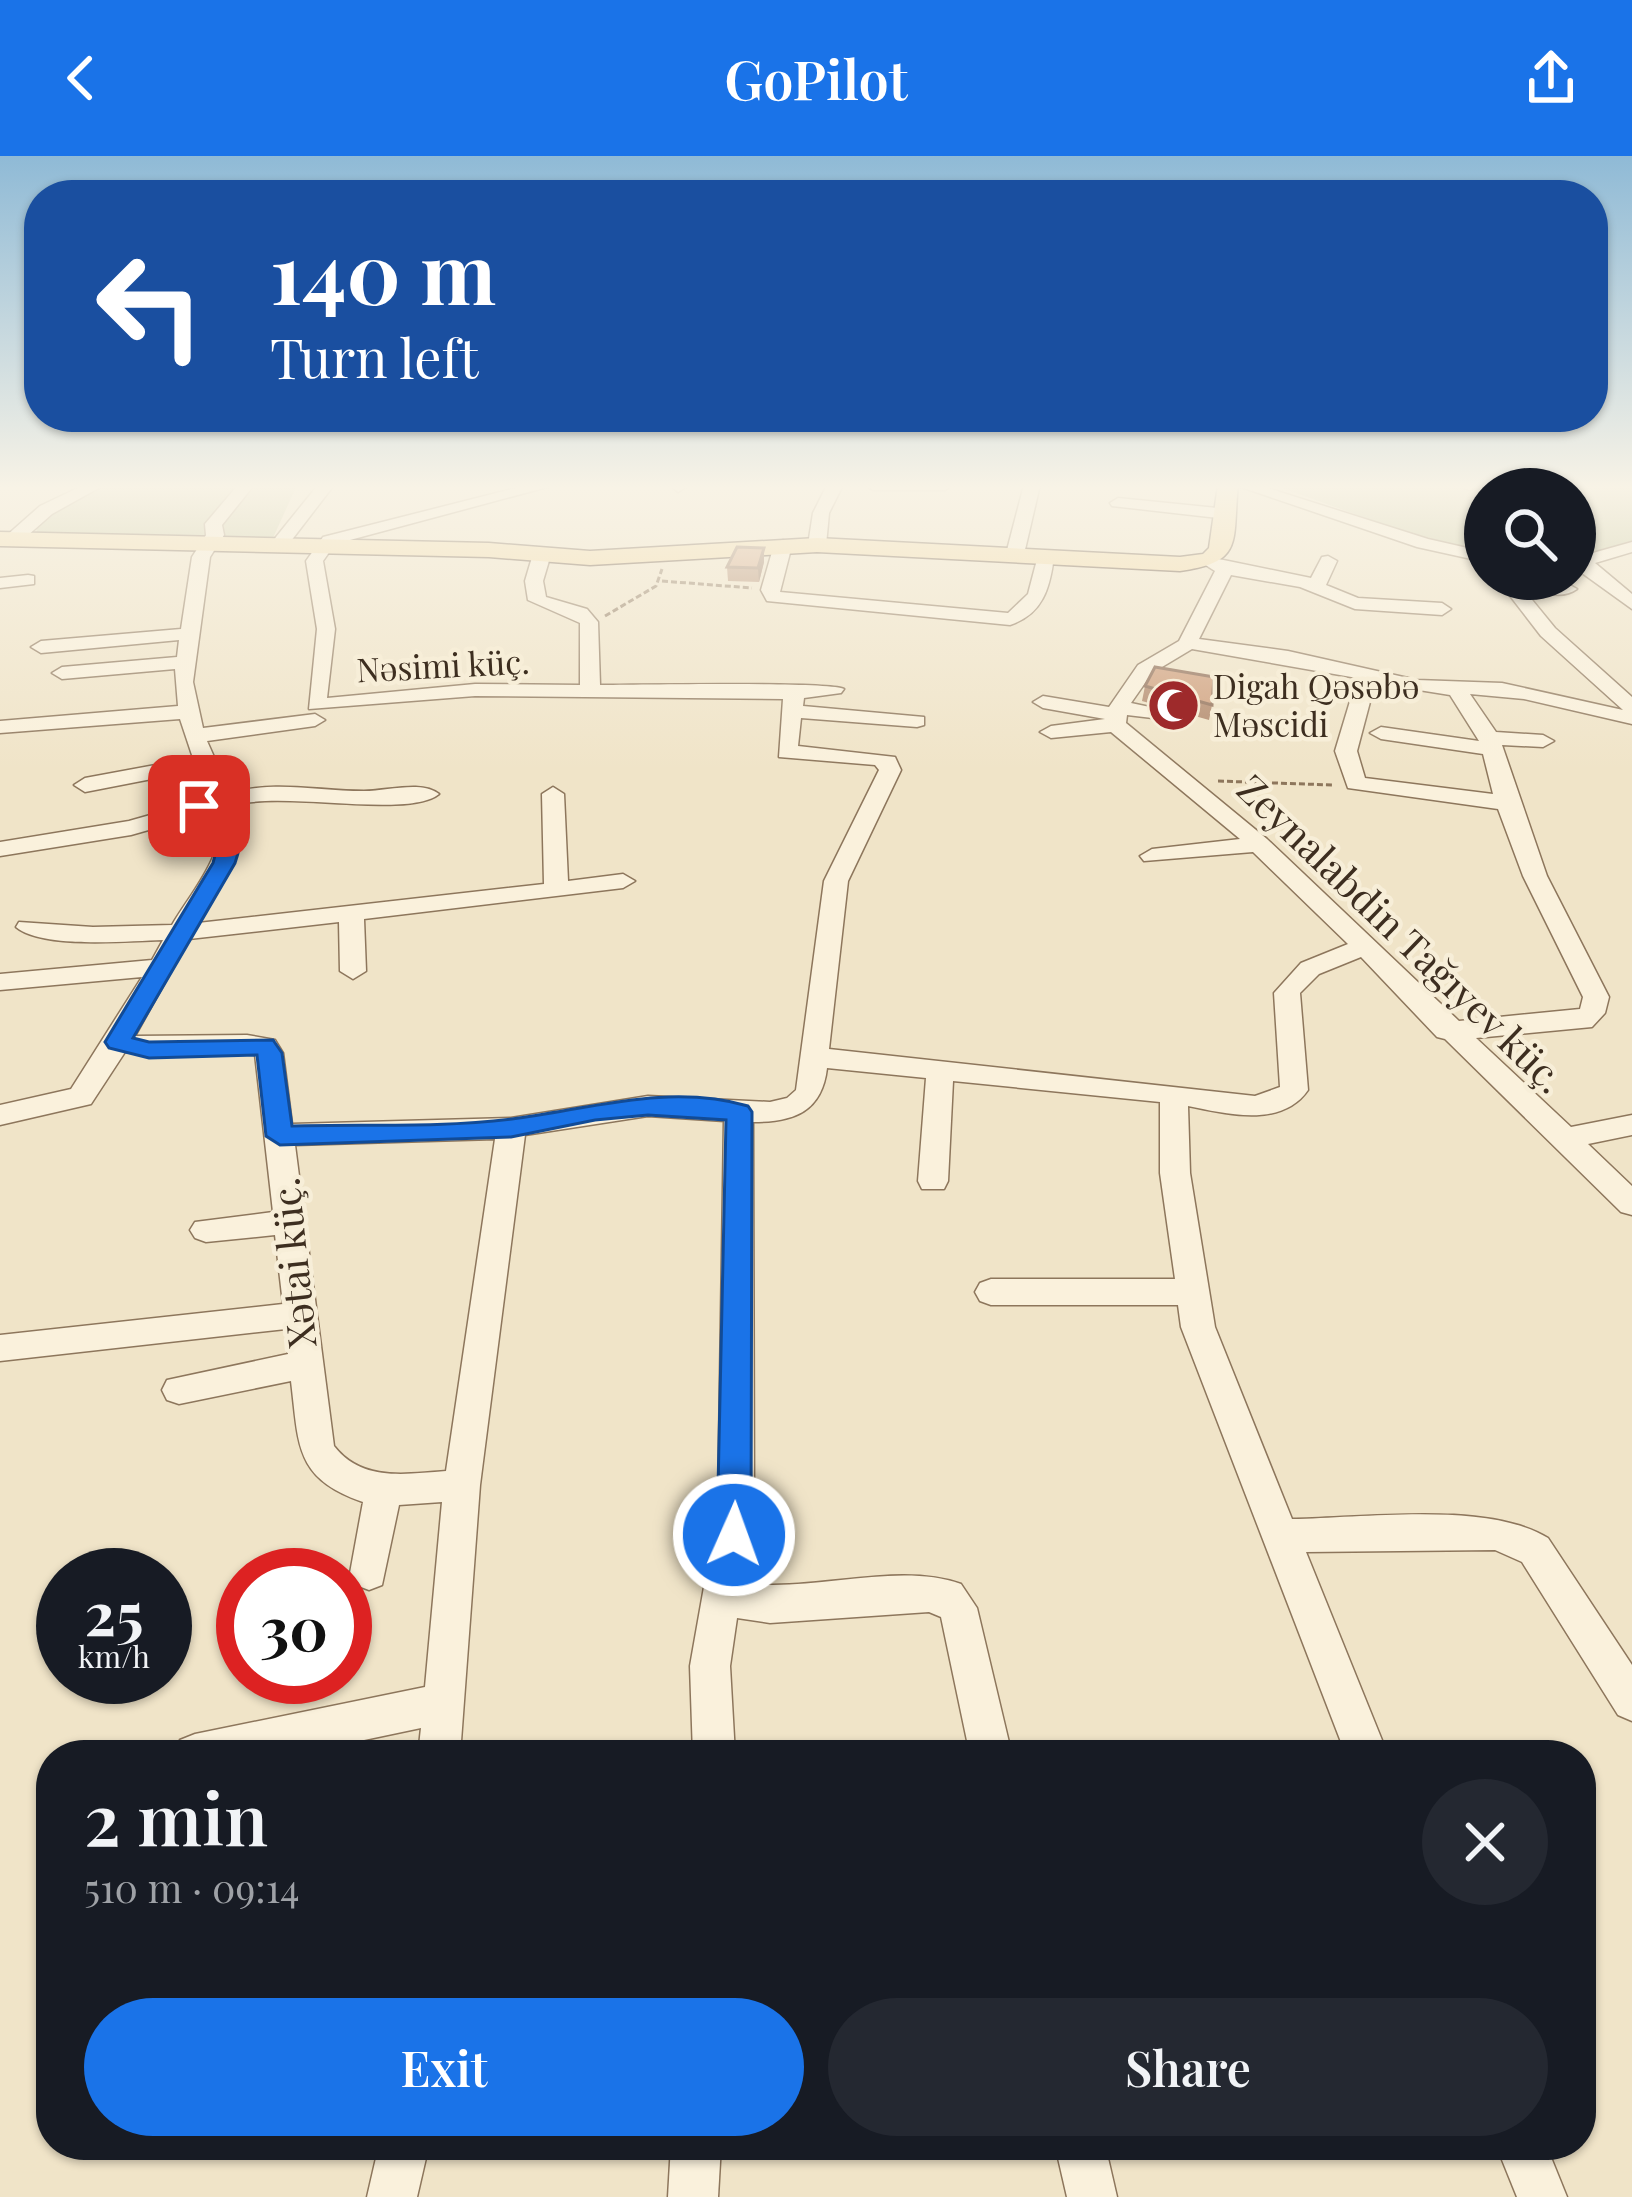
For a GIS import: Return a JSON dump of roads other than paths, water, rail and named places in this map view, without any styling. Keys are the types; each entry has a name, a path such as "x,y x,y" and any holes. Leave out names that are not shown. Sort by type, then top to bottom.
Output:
{"street":[{"path":"0,1115 81,1097 185,932 232,842 233,825 195,737 188,637 198,580"},
{"name":"Nəsimi küç.","path":"315,580 326,629 315,712 475,690 590,691 728,682 792,702"},
{"path":"533,580 537,600 532,610 580,613 589,622 590,691"},
{"path":"773,580 773,598 1010,619 1022,615 1041,592 1042,580"},
{"path":"1052,731 1116,715 1146,669 1180,652 1187,643 1212,580"},
{"path":"1288,580 1355,603 1442,609"},
{"path":"1313,586 1320,580"},
{"path":"1602,580 1632,603"},
{"path":"1524,600 1554,637 1632,708"},
{"path":"1007,643 1010,619"},
{"path":"55,626 188,637"},
{"path":"41,647 188,637"},
{"path":"62,673 188,637"},
{"path":"1527,638 1554,637"},
{"path":"1187,643 1456,689 1527,692 1597,715 1632,718"},
{"path":"1366,676 1346,751 1351,776 1367,788 1507,803"},
{"path":"792,702 834,689"},
{"path":"1448,1030 1571,1023 1592,1013 1593,989 1535,876 1490,743 1456,689"},
{"path":"792,702 917,721"},
{"path":"280,1136 511,1128 620,1107 688,1106 739,1112 791,1109 804,1102 836,880 890,770 887,762 878,759 787,752 792,702"},
{"path":"1043,702 1116,715 1172,718"},
{"path":"85,785 195,737 315,712 311,745"},
{"name":"Zeynalabdin Tağıyev küç.","path":"1116,715 1259,844 1632,1204"},
{"path":"0,727 195,737"},
{"path":"1381,733 1490,743 1543,741"},
{"path":"1158,791 1192,784"},
{"path":"0,849 131,828 222,799 300,791 362,798 428,794"},
{"path":"554,794 556,890"},
{"path":"1152,856 1259,844"},
{"path":"28,927 93,935 185,932 623,880"},
{"path":"351,913 353,971"},
{"path":"813,1057 1268,1106 1287,1100 1294,1090 1287,993 1294,979 1312,966 1364,947"},
{"path":"0,982 161,967"},
{"name":"Xətai küç.","path":"118,1042 149,1050 265,1046 317,1450 329,1472 346,1482 383,1490 462,1485"},
{"path":"932,1181 940,1071"},
{"path":"1174,1094 1175,1173 1198,1328 1361,1740"},
{"path":"713,1740 710,1666 736,1508 739,1112"},
{"path":"1564,1139 1632,1126"},
{"path":"439,1740 462,1485 511,1128"},
{"path":"206,1230 289,1222"},
{"path":"991,1292 1190,1292"},
{"path":"0,1348 298,1315"},
{"path":"179,1390 305,1364"},
{"path":"372,1560 383,1490"},
{"path":"1280,1536 1495,1533 1519,1540 1534,1550 1632,1701"},
{"path":"722,1598 770,1605 929,1594 947,1597 958,1608 989,1740"},
{"path":"267,1740 440,1704"},
{"path":"392,2197 401,2160"},
{"path":"693,2197 695,2160"},
{"path":"1083,2160 1092,2197"},
{"path":"1527,2160 1542,2197"}],"place":[{"name":"Digah Qəsəbə Məscidi","path":"1174,706"}]}
